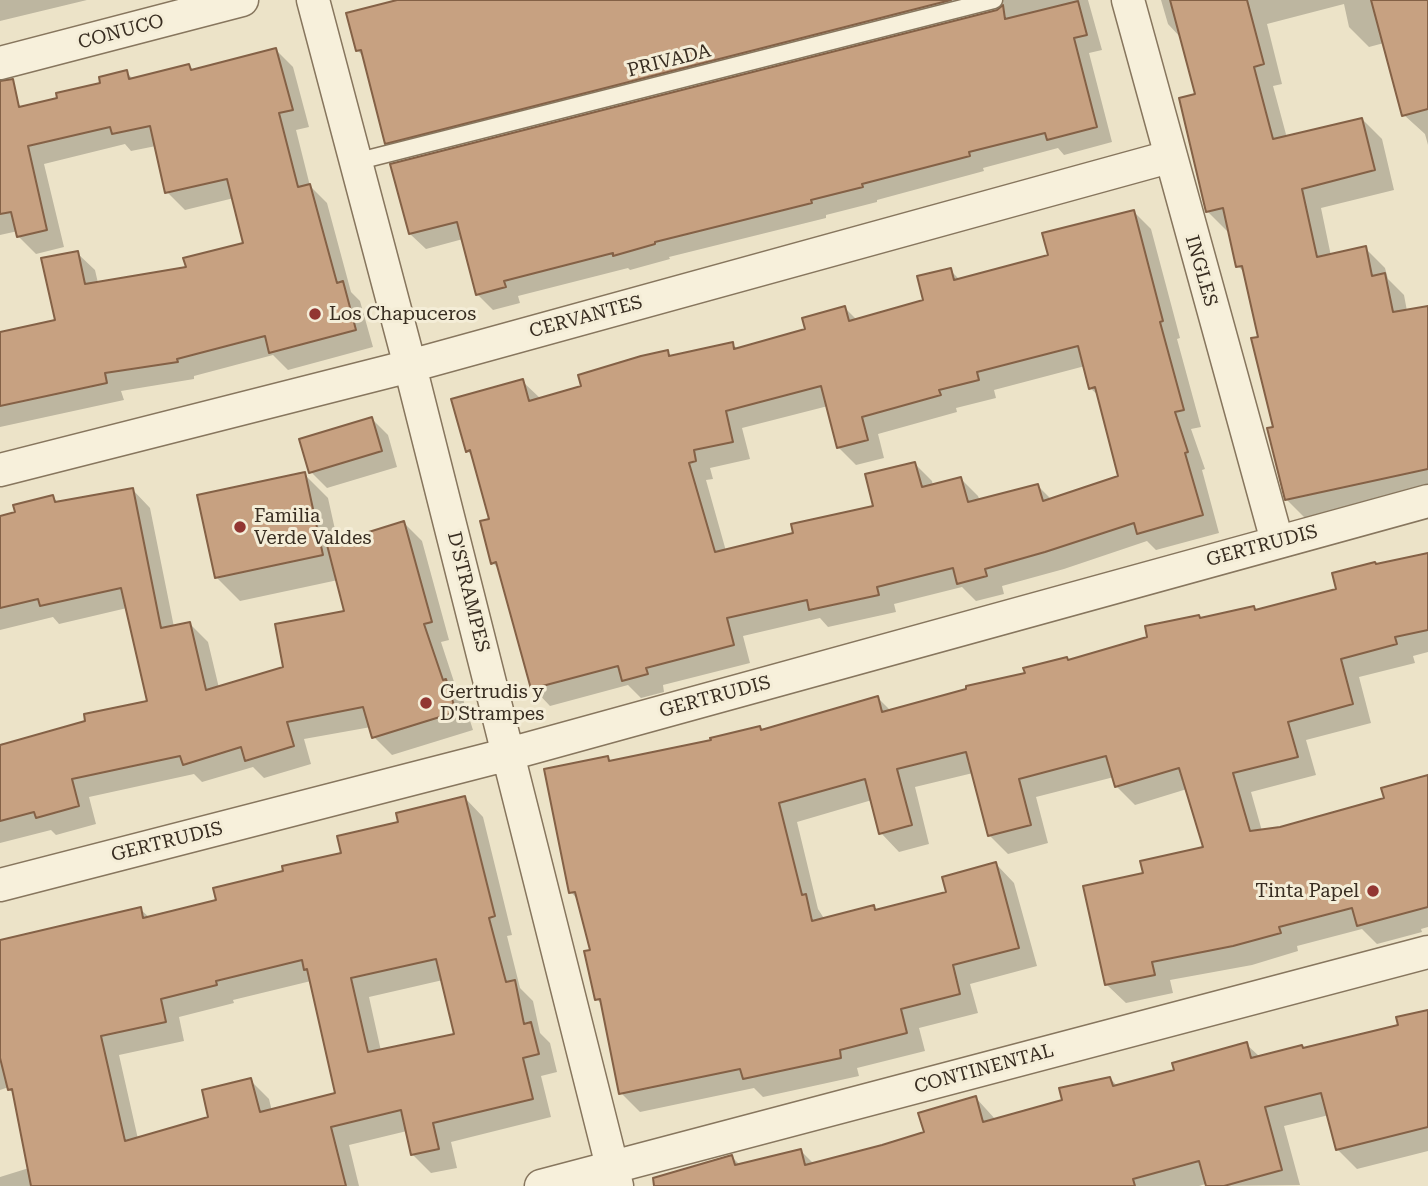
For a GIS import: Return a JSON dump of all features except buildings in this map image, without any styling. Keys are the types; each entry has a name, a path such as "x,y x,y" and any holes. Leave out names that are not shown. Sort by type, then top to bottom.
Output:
{"street":[{"name":"CONUCO","path":"0,63 242,0"},
{"name":"D'STRAMPES","path":"313,0 410,366 615,1177"},
{"name":"INGLES","path":"1128,0 1169,156 1278,541"},
{"name":"CERVANTES","path":"0,470 410,366 1169,156"},
{"name":"GERTRUDIS","path":"0,885 509,754 1428,501"},
{"name":"CONTINENTAL","path":"541,1186 615,1177 1428,952"}],"lane":[{"name":"PRIVADA","path":"355,162 994,0"}],"place":[{"name":"Los Chapuceros","path":"315,314"},
{"name":"Familia Verde Valdes","path":"240,527"},
{"name":"Gertrudis y D'Strampes","path":"426,703"},
{"name":"Tinta Papel","path":"1373,891"}]}
